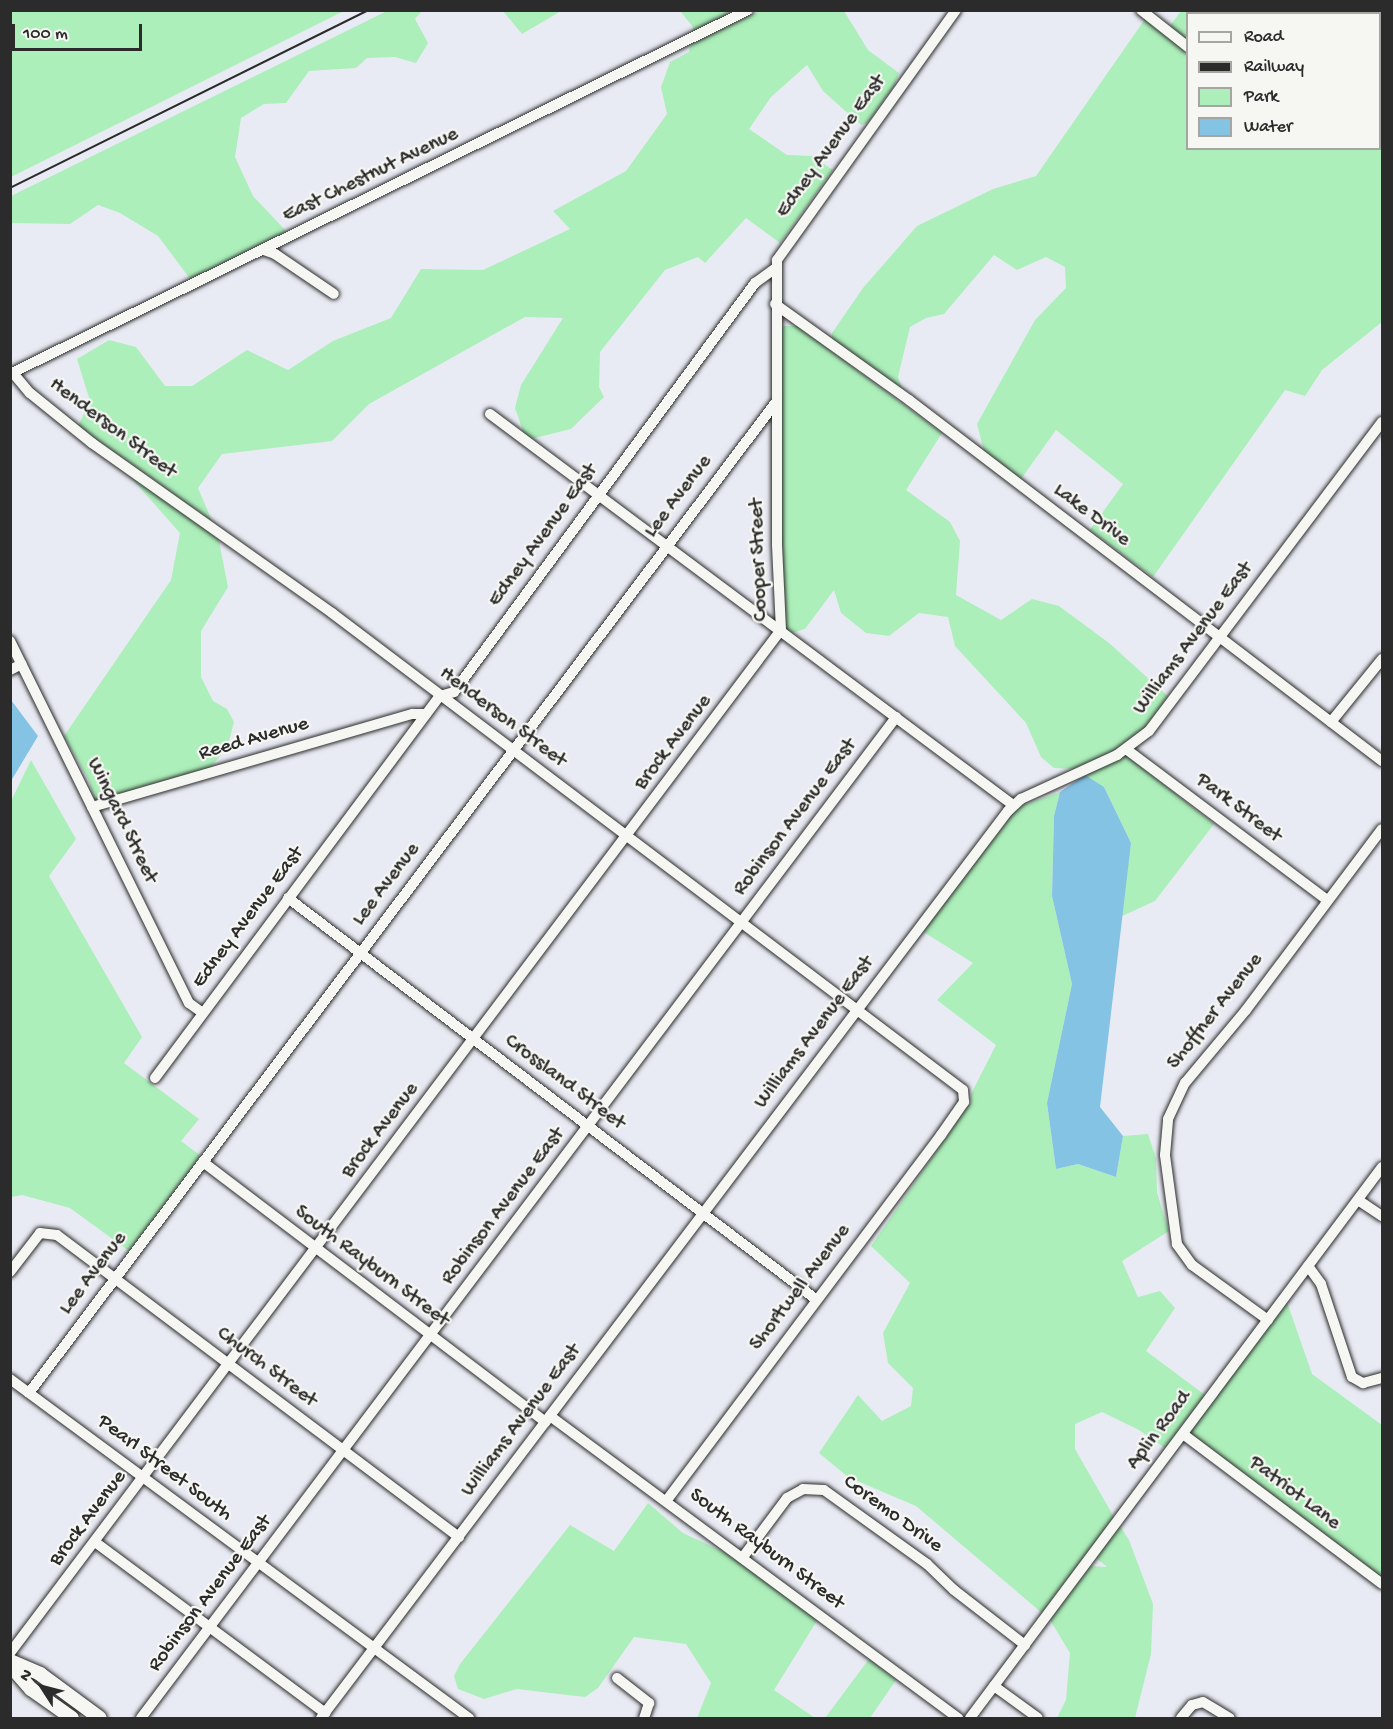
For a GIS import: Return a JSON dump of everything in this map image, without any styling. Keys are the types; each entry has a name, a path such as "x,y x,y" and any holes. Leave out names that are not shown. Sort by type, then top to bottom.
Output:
{"main road":[{"path":"10,1663 31,1689 72,1719"},
{"path":"10,1663 40,1674 100,1719"}],"street":[{"name":"East Chestnut Avenue","path":"12,374 748,10"},
{"name":"Edney Avenue East","path":"155,1078 426,714 440,696 454,692 755,283 774,269 781,249 956,10"},
{"path":"1141,10 1186,45"},
{"path":"264,250 275,254 334,294"},
{"name":"Cooper Street","path":"774,269 781,630 1013,805"},
{"name":"Lake Drive","path":"775,304 909,400 1219,639 1383,761"},
{"name":"Henderson Street","path":"12,374 30,393 92,443 263,562 959,1086 965,1097"},
{"name":"Lee Avenue","path":"29,1393 776,402"},
{"path":"490,414 781,630"},
{"name":"Williams Avenue East","path":"323,1716 1013,805 1126,749 1157,722 1383,422"},
{"name":"Brock Avenue","path":"10,1653 628,836 781,630"},
{"name":"Wingard Street","path":"10,640 189,1003 203,1013"},
{"path":"1331,722 1383,659"},
{"path":"10,670 22,664"},
{"name":"Reed Avenue","path":"93,807 413,714 426,714"},
{"name":"Robinson Avenue East","path":"141,1719 896,717"},
{"name":"Park Street","path":"1126,749 1327,900"},
{"name":"Shoffner Avenue","path":"1268,1320 1192,1265 1180,1248 1165,1146 1176,1098 1383,829"},
{"name":"Crossland Street","path":"288,898 817,1300"},
{"name":"Shortwell Avenue","path":"666,1501 817,1300 965,1097"},
{"name":"South Rayburn Street","path":"203,1162 431,1336 666,1501 958,1719"},
{"name":"Aplin Road","path":"970,1719 1383,1167"},
{"path":"1358,1200 1383,1216"},
{"name":"Church Street","path":"10,1272 40,1233 49,1232 116,1278 459,1537"},
{"path":"1308,1266 1321,1284 1352,1377 1363,1383 1383,1378"},
{"name":"Pearl Street South","path":"10,1379 469,1719"},
{"name":"Patriot Lane","path":"1182,1434 1383,1584"},
{"name":"Coremo Drive","path":"743,1557 787,1498 803,1489 824,1490 927,1564 954,1590 1025,1645"},
{"path":"95,1542 323,1716"},
{"path":"617,1678 649,1703 644,1719"},
{"path":"994,1686 1038,1719"},
{"path":"1181,1719 1192,1705 1203,1702 1230,1719"}],"green space":[{"path":"11,10 344,10 344,11 11,177"},
{"path":"387,11 422,11 415,19 428,43 416,63 395,57 367,58 356,68 309,71 286,103 264,104 241,118 235,157 253,196 288,233 191,280 158,236 120,213 98,205 70,224 11,223 11,196"},
{"path":"503,11 561,11 522,34"},
{"path":"680,11 727,11 727,15 692,33 693,27"},
{"path":"759,11 844,11 868,50 899,73 894,86 868,122 861,125 823,91 807,65 771,97 749,129 787,155 812,156 833,170 780,243 746,218 705,263 698,257 665,270 600,352 599,387 604,397 571,429 531,439 524,434 515,408 521,385 563,318 525,317 369,404 332,441 222,454 198,488 212,521 78,426 90,401 77,359 109,340 136,347 165,386 192,386 247,350 288,370 333,341 391,318 421,269 483,270 570,229 553,211 626,171 667,114 661,87 670,62 689,52 690,45"},
{"path":"1181,11 1303,11 1186,12 1186,41 1169,27"},
{"path":"1145,19 1186,52 1186,150 1381,150 1382,112 1382,322 1322,370 1305,396 1285,390 1153,577 1090,530 1123,484 1056,430 1021,479 984,451 977,424 1035,320 1066,288 1065,267 1046,257 1017,270 994,255 944,314 926,318 910,327 898,377 903,391 832,341 832,333 863,288 917,226 993,189 1036,176"},
{"path":"782,326 797,326 942,433 906,490 950,522 960,541 956,595 1001,620 1032,599 1059,606 1109,643 1169,697 1145,728 1114,751 1075,769 1054,768 1041,757 1026,723 955,646 948,617 919,613 889,636 866,633 841,613 834,590 805,629 792,633 786,628 782,545"},
{"path":"126,472 218,536 228,587 201,631 201,677 213,701 227,709 234,722 227,748 210,768 95,801 88,779 64,736 171,580 180,533"},
{"path":"1126,755 1214,824 1155,901 1120,917 1131,843 1104,787 1084,776"},
{"path":"31,760 76,839 49,876 142,1037 124,1063 199,1119 181,1141 201,1156 129,1251 70,1208 22,1195 11,1197 11,801"},
{"path":"1060,792 1054,816 1052,896 1072,984 1047,1103 1056,1169 1078,1164 1116,1177 1123,1136 1148,1134 1156,1158 1157,1193 1169,1231 1122,1261 1138,1297 1160,1291 1175,1308 1146,1351 1205,1395 1165,1448 1139,1430 1102,1412 1075,1424 1075,1449 1114,1517 1042,1613 916,1506 848,1477 819,1453 858,1395 882,1421 911,1406 913,1388 888,1363 883,1333 910,1283 871,1246 971,1101 971,1094 996,1045 937,1000 973,963 922,931 1018,807"},
{"path":"1287,1302 1312,1374 1382,1425 1382,1579 1189,1433"},
{"path":"648,1503 683,1533 730,1555 818,1619 774,1690 815,1718 697,1718 711,1683 686,1644 634,1637 598,1688 585,1697 517,1689 484,1699 458,1689 454,1676 460,1664 570,1525 614,1551"},
{"path":"1120,1526 1129,1540 1153,1604 1151,1654 1135,1718 1057,1718 1066,1700 1070,1653 1050,1620 1090,1566 1107,1567 1096,1558"},
{"path":"869,1659 896,1680 870,1718 825,1718"}],"water":[{"path":"11,700 38,736 11,781"},
{"path":"1085,775 1104,787 1131,843 1100,1107 1123,1136 1116,1177 1078,1164 1056,1169 1047,1103 1072,984 1052,896 1054,816 1060,792"}],"railway":[{"path":"10,188 369,10"}]}
